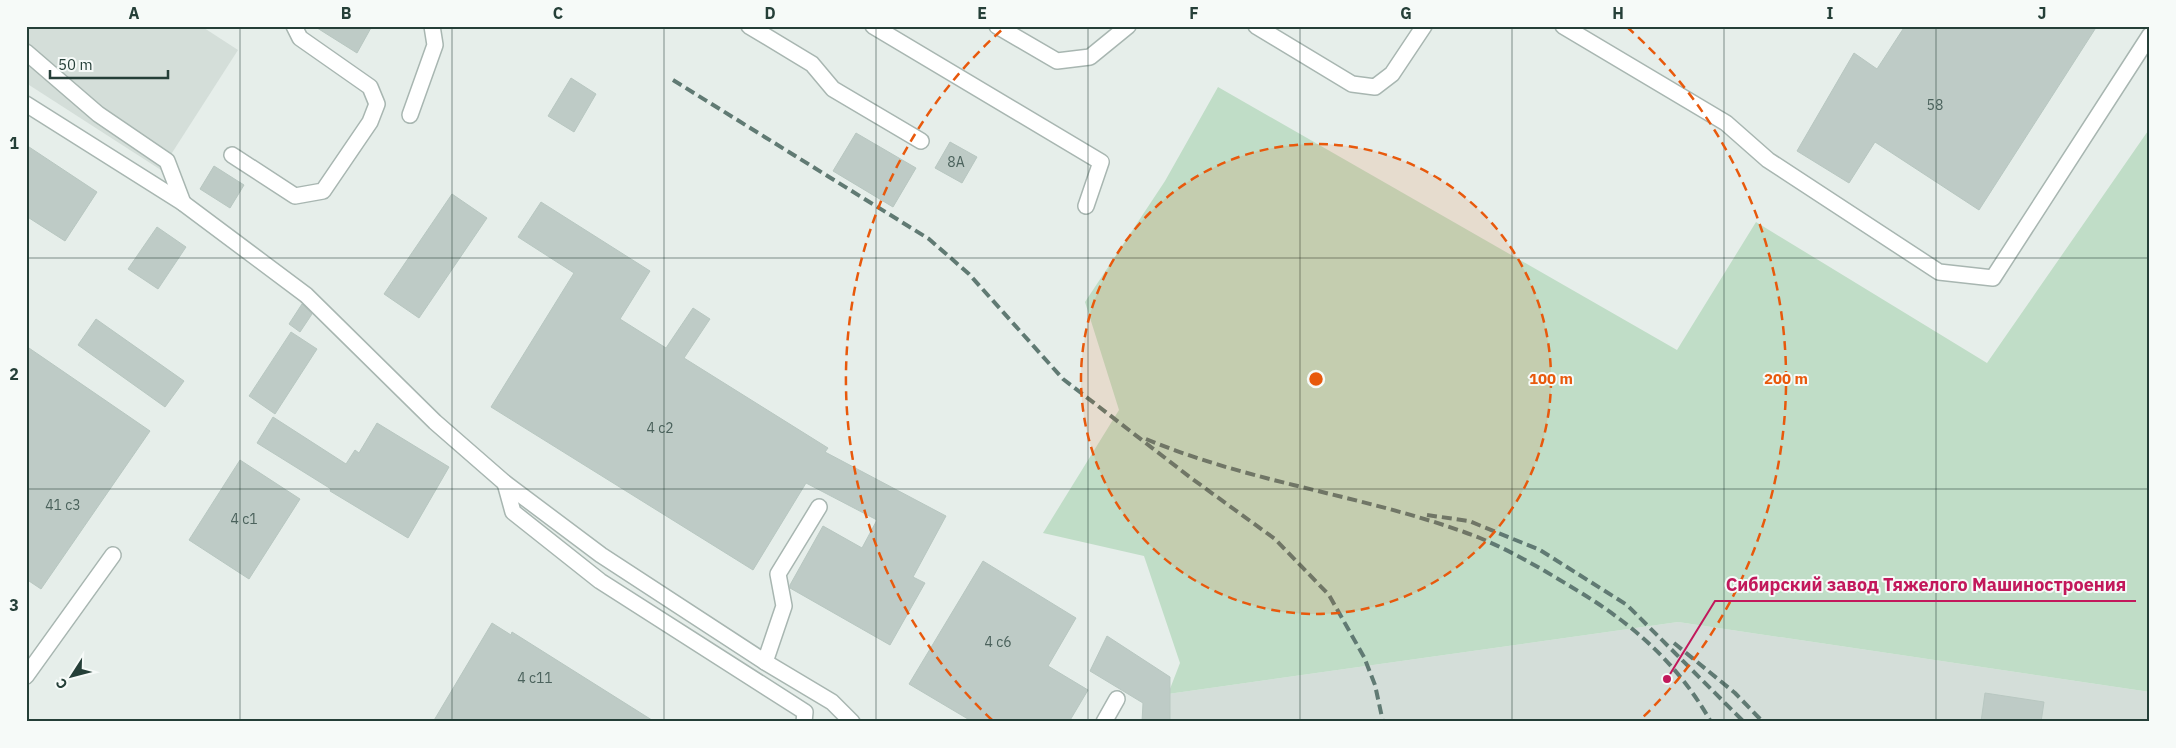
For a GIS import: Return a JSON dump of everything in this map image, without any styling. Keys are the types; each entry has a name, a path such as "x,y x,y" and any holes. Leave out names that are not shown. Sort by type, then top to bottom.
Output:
{"lane":[{"path":"232,155 295,196 323,192 370,122 377,104 370,86 300,38 294,26"},
{"path":"410,115 435,45 432,26"},
{"path":"749,26 812,64 833,89 921,141"},
{"path":"874,26 1101,162 1086,206"},
{"path":"997,26 1057,62 1090,57 1128,26"},
{"path":"1256,26 1352,84 1375,87 1392,74 1424,26"},
{"path":"1563,26 1726,123 1768,160 1939,272 1993,278 2150,35"},
{"path":"26,52 98,114 167,161 183,203"},
{"path":"26,104 183,203 306,295 435,422 505,483 601,555 765,662 832,702 852,722"},
{"path":"505,483 513,512 600,581 805,712 804,722"},
{"path":"765,662 784,606 778,574 819,507"},
{"path":"26,676 113,555"},
{"path":"1104,722 1117,699"}],"shaded area":[{"path":"26,26 201,26 238,50 161,170 26,83"},
{"path":"1678,622 2150,692 2150,722 1169,722 1168,694"}],"green space":[{"path":"1218,87 1677,350 1756,222 1987,363 2150,128 2150,692 1678,622 1168,694 1180,663 1144,556 1043,533 1119,410 1085,302 1165,181"}],"building":[{"path":"314,26 372,26 357,53"},
{"path":"1905,26 2097,26 1979,210 1875,142 1849,183 1797,151 1854,53 1877,69"},
{"path":"571,78 596,94 574,132 548,116"},
{"path":"856,133 916,168 893,207 833,171"},
{"path":"950,142 977,157 962,183 935,168"},
{"path":"26,145 97,192 65,241 26,216"},
{"path":"214,166 244,185 230,208 200,189"},
{"path":"452,194 487,218 419,318 384,294"},
{"path":"541,202 650,271 620,319 666,348 693,308 710,319 684,358 828,448 825,452 946,516 913,577 925,583 890,645 790,588 823,526 862,548 877,520 806,483 753,570 491,407 574,273 518,237"},
{"path":"157,227 186,247 158,289 128,269"},
{"path":"302,304 312,314 300,332 289,324"},
{"path":"96,319 184,381 165,407 78,345"},
{"path":"291,332 317,349 275,414 249,396"},
{"path":"26,346 150,431 41,589 26,579"},
{"path":"273,417 346,464 355,450 359,453 377,423 449,467 408,538 330,491 331,489 257,443"},
{"path":"240,460 300,499 249,579 189,540"},
{"path":"983,561 1076,618 1048,666 1088,690 1069,722 973,722 909,684"},
{"path":"492,623 511,635 512,632 655,722 433,722"},
{"path":"1107,636 1170,677 1170,722 1142,722 1143,703 1090,671"},
{"path":"1985,693 2044,702 2041,722 1981,722"}],"railway":[{"path":"673,80 929,239 969,274 1063,379 1191,478 1275,539 1329,595 1364,657 1375,685 1383,722"},
{"path":"1146,439 1185,454 1264,478 1425,519 1479,538 1522,558 1598,604 1636,632 1669,664 1698,701 1711,722"},
{"path":"1427,515 1469,521 1540,550 1627,605 1744,722"},
{"path":"1674,643 1735,693 1763,722"}],"place":[{"name":"Сибирский завод Тяжелого Машиностроения","path":"1667,679"}]}
